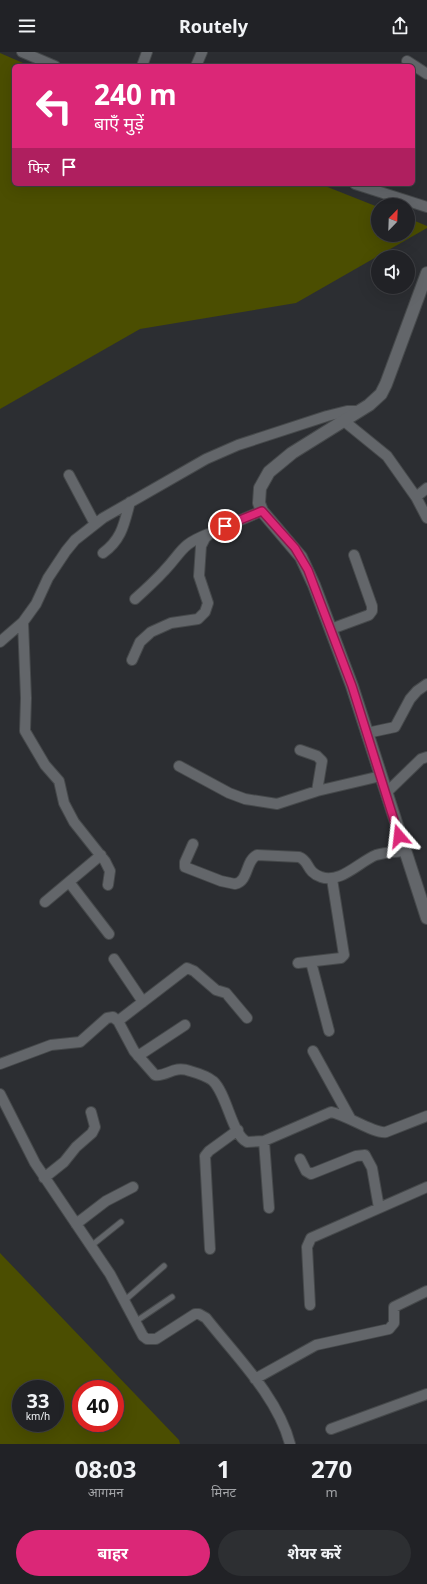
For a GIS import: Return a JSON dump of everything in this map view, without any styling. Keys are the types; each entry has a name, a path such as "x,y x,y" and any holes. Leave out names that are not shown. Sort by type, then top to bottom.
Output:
{"street":[{"path":"22,52 50,64"},
{"path":"143,64 147,52"},
{"path":"197,64 202,52"},
{"path":"407,61 412,64"},
{"path":"415,66 427,74"},
{"path":"361,186 427,207"},
{"path":"427,273 384,390 376,400 292,453 269,472 260,488 259,503 262,511 301,557 331,629 367,733 427,918"},
{"path":"0,642 23,622 39,599 54,567 76,540 95,524 130,502 206,459 238,446 327,416 347,411 359,411"},
{"path":"344,421 387,456 416,497 427,518"},
{"path":"69,475 95,524"},
{"path":"416,497 427,488"},
{"path":"102,554 111,547 120,536 130,502"},
{"path":"135,598 163,573 182,548 193,540 262,511"},
{"path":"132,660 140,642 156,628 171,623 198,619 205,612 208,603 199,576 201,546 208,534"},
{"path":"331,629 369,614 372,611 372,606 354,555"},
{"path":"23,622 26,698 25,732 45,765 59,781 64,803 74,822 101,855 110,871 108,885"},
{"path":"367,733 396,727 410,699 417,691 427,684"},
{"path":"300,750 317,756 322,761 317,791"},
{"path":"386,793 421,759 427,757"},
{"path":"179,766 229,793 262,803 277,804 317,791 381,776"},
{"path":"193,844 184,862 185,866 231,884 240,882 252,858 257,855 299,857 304,860 313,874 332,879 378,855 404,850"},
{"path":"45,902 101,855"},
{"path":"298,963 341,958 344,954 332,879"},
{"path":"69,882 108,934"},
{"path":"114,958 143,1002"},
{"path":"311,962 329,1030"},
{"path":"118,1021 187,968 194,971 216,990 226,993 246,1018"},
{"path":"0,1064 51,1045 80,1042 107,1018 113,1017 118,1021 138,1056 155,1075 162,1074 176,1068 213,1081 219,1089 242,1138 247,1142 264,1142 325,1113 337,1113 384,1132 427,1116"},
{"path":"138,1056 185,1025"},
{"path":"313,1052 350,1118"},
{"path":"0,1094 27,1150 44,1178 110,1274 143,1336 151,1340 194,1314 202,1315 255,1378 280,1417 290,1444"},
{"path":"44,1178 64,1162 76,1147 94,1130 90,1112"},
{"path":"210,1249 205,1156 209,1151 238,1130"},
{"path":"264,1142 269,1208"},
{"path":"300,1159 306,1170 311,1174 356,1156 365,1155 368,1158 372,1168 379,1208"},
{"path":"76,1224 106,1201 134,1187"},
{"path":"310,1305 307,1247 309,1240 315,1235 427,1187"},
{"path":"255,1378 316,1345 390,1329 394,1323 394,1307 427,1291"},
{"path":"331,1429 427,1394"}],"lane":[{"path":"91,1246 121,1222"},
{"path":"124,1301 164,1266"},
{"path":"135,1322 172,1297"}],"shaded area":[{"path":"0,53 25,64 12,64 12,186 325,186 371,204 371,242 403,242 389,250 371,250 371,260 296,303 140,329 0,409"},
{"path":"415,221 427,226 427,228 415,235"},
{"path":"0,1253 122,1380 72,1380 72,1432 124,1432 124,1383 179,1440 180,1444 0,1444"}],"route":[{"path":"225,526 262,511 295,548 301,557 308,570 352,686 399,836"}]}
